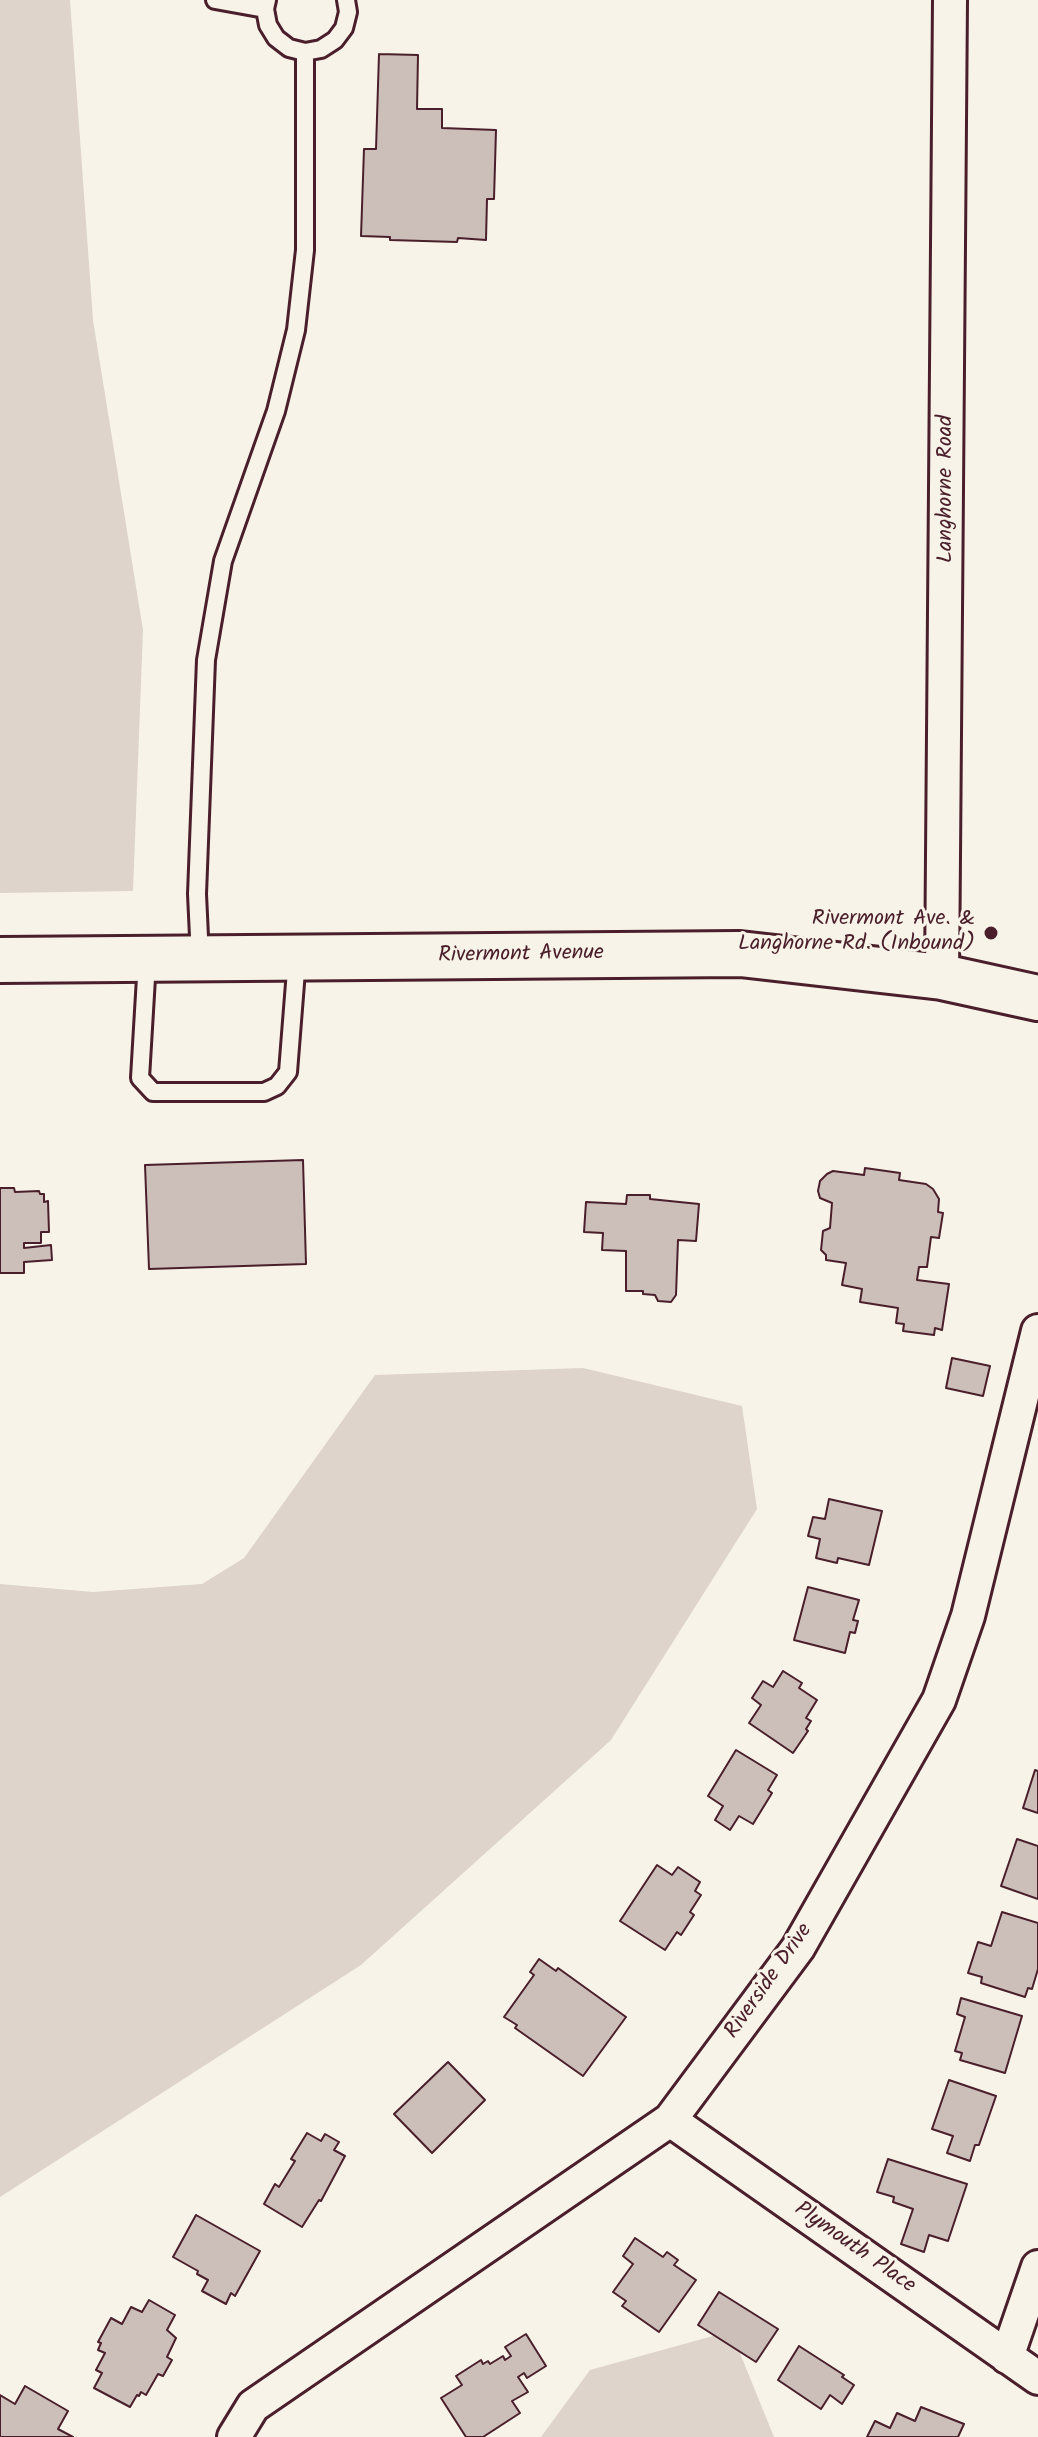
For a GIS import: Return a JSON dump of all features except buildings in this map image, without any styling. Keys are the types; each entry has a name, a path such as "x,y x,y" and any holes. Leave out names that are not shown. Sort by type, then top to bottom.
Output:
{"main road":[{"name":"Rivermont Avenue","path":"0,960 740,954 942,977 1038,998"}],"street":[{"name":"Langhorne Road","path":"942,977 950,0"},
{"name":"Riverside Drive","path":"234,2437 253,2406 670,2120 798,1948 939,1700 968,1616 1038,1331"},
{"name":"Plymouth Place","path":"670,2120 1038,2378"},
{"path":"1007,2357 1038,2267"}],"lane":[{"path":"215,0 266,5 268,25 276,38 289,48 305,52 321,49 335,40 344,28 348,12 346,0"},
{"path":"200,960 197,894 206,660 223,561 276,411 296,330 305,250 305,52"},
{"path":"147,960 140,1078 153,1092 264,1092 277,1086 288,1072 297,958"}],"shaded area":[{"path":"0,0 70,0 93,320 143,630 133,891 0,893"},
{"path":"583,1368 742,1406 757,1509 611,1740 361,1965 0,2197 0,1584 93,1592 202,1584 244,1558 375,1375"},
{"path":"731,2331 774,2437 541,2437 590,2370"}],"place":[{"name":"Rivermont Ave. & Langhorne Rd. (Inbound)","path":"991,933"}]}
